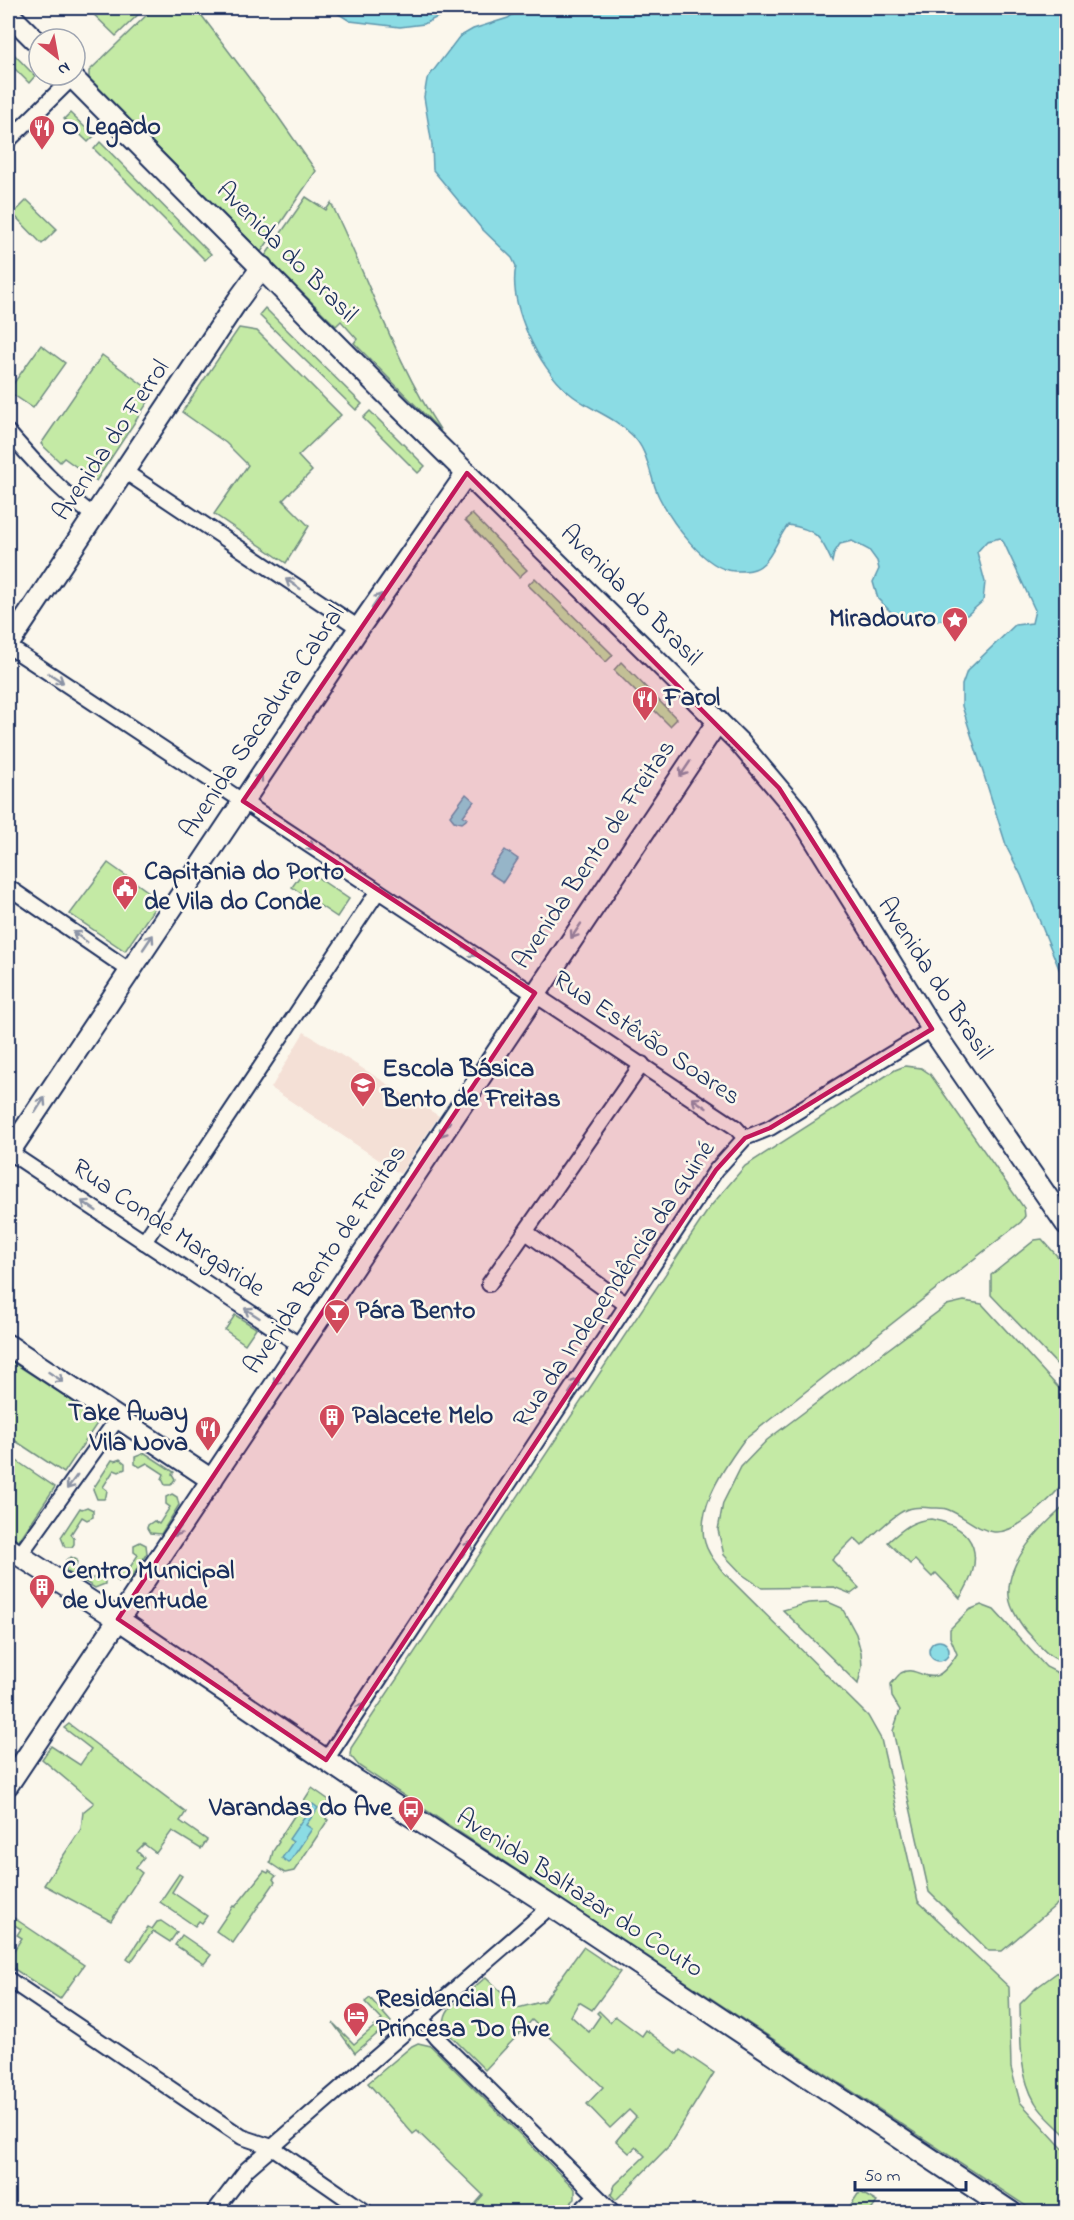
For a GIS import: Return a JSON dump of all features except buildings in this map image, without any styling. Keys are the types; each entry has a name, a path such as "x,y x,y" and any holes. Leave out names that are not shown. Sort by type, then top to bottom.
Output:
{"street":[{"path":"8,13 27,32"},
{"path":"8,141 61,87"},
{"name":"Avenida do Brasil","path":"83,87 383,390 718,721 779,788 797,811 932,1029 1066,1224"},
{"name":"Avenida do Ferrol","path":"8,646 262,267"},
{"path":"8,432 35,464 94,516"},
{"path":"124,471 359,628"},
{"name":"Avenida Sacadura Cabral","path":"8,1153 359,628 467,473"},
{"name":"Rua Estêvão Soares","path":"8,646 642,1064 735,1127 745,1138"},
{"name":"Avenida Bento de Freitas","path":"8,1785 718,721"},
{"path":"8,887 129,970"},
{"path":"144,1242 378,891"},
{"name":"Rua da Independência da Guiné","path":"326,1760 555,1417 716,1170 745,1138 770,1128 932,1029"},
{"path":"489,1284 642,1064"},
{"name":"Rua Conde Margaride","path":"8,1153 301,1346"},
{"path":"526,1232 627,1305"},
{"path":"8,1345 212,1480"},
{"path":"13,1552 118,1418"},
{"name":"Avenida Baltazar do Couto","path":"13,1552 118,1619 432,1831 551,1906 1007,2211"},
{"path":"213,2212 247,2169 551,1906"},
{"path":"8,1978 242,2137 272,2147 360,2211"},
{"path":"421,2018 437,2038 613,2212"},
{"path":"579,2212 596,2196"}],"highlighted area":[{"path":"467,473 779,788 932,1029 770,1128 745,1138 716,1170 326,1760 118,1619 535,993 243,801"}],"shaded area":[{"name":"Escola Básica Bento de Freitas","path":"304,1032 439,1116 400,1174 271,1088"}],"green space":[{"path":"87,8 145,8 116,36"},
{"path":"154,8 196,8 316,171 261,252 89,78 89,71"},
{"path":"8,48 27,68 27,81 8,62"},
{"path":"70,113 94,136 88,142 64,119"},
{"path":"100,142 211,254 205,260 94,149"},
{"path":"306,197 326,210 331,203 409,376 441,431 354,343 357,339 341,321 336,326 265,256"},
{"path":"27,200 57,229 42,244 13,214"},
{"path":"265,308 362,404 356,410 259,315"},
{"path":"239,328 257,331 341,415 298,456 312,471 283,500 309,526 286,563 214,514 248,465 226,443 182,412"},
{"path":"41,345 65,363 33,408 8,391"},
{"path":"102,355 154,393 96,481 64,458 60,462 41,444"},
{"path":"370,411 425,466 418,473 363,418"},
{"path":"472,514 527,570 519,577 465,520"},
{"path":"535,578 613,655 606,662 528,585"},
{"path":"621,662 677,719 670,726 614,670"},
{"path":"108,863 160,900 125,951 70,914"},
{"path":"305,869 349,899 337,917 292,887"},
{"path":"905,1066 921,1068 930,1074 1024,1208 1025,1216 1021,1222 744,1440 718,1479 711,1494 703,1525 704,1540 710,1554 724,1573 868,1716 881,1739 918,1901 1009,1987 1011,2068 1020,2102 1066,2152 1066,2212 1035,2212 359,1766 350,1755 351,1748 710,1207 745,1166 895,1070"},
{"path":"1042,1239 1066,1266 1066,1374 991,1295 991,1275 1035,1240"},
{"path":"964,1301 982,1304 1066,1396 1066,1480 1034,1513 1024,1521 1003,1531 994,1532 982,1529 945,1508 917,1508 903,1511 862,1546 854,1538 832,1560 859,1588 851,1594 834,1587 762,1588 743,1575 724,1555 718,1530 723,1503 741,1467 767,1440 947,1305"},
{"path":"235,1315 256,1328 245,1344 225,1330"},
{"path":"8,1359 100,1419 64,1473 8,1436"},
{"path":"145,1453 174,1472 172,1474 175,1479 171,1485 165,1485 162,1479 164,1474 147,1463 140,1467 135,1464 135,1457"},
{"path":"8,1455 55,1487 16,1545 8,1539"},
{"path":"120,1459 125,1463 125,1469 119,1472 114,1470 103,1487 107,1490 106,1496 104,1499 97,1499 93,1489 112,1460"},
{"path":"172,1494 177,1497 179,1505 161,1534 150,1533 148,1525 154,1521 159,1524 170,1507 166,1504 166,1497"},
{"path":"1066,1505 1066,1663 1046,1652 1020,1623 1009,1596 1013,1570 1019,1557 1027,1545"},
{"path":"87,1507 93,1510 93,1517 87,1520 82,1517 71,1534 74,1544 72,1547 65,1547 61,1537 80,1508"},
{"path":"931,1519 947,1523 959,1530 968,1538 973,1547 973,1570 960,1598 936,1573 932,1577 915,1560 910,1564 888,1542 913,1524"},
{"path":"140,1542 146,1545 147,1553 129,1582 118,1582 116,1573 122,1569 127,1572 138,1555 134,1552 134,1545"},
{"path":"71,1557 77,1560 76,1569 93,1579 96,1575 103,1575 105,1584 95,1588 66,1571 66,1560"},
{"path":"828,1602 842,1608 856,1634 862,1667 858,1684 783,1610 808,1603"},
{"path":"981,1605 994,1610 1046,1667 1066,1677 1066,1728 1064,1728 1062,1737 1066,1739 1066,1904 1062,1900 1002,1951 989,1951 929,1892 893,1731 900,1710 892,1697 891,1684 901,1673 908,1671 933,1676 940,1674 948,1667 957,1654 950,1637 950,1629 969,1610"},
{"path":"69,1724 186,1812 180,1821 207,1840 201,1849 172,1831 156,1853 144,1844 137,1851 144,1858 136,1868 142,1873 111,1921 44,1885 81,1829 83,1812 94,1803 42,1759 51,1746 80,1765 91,1749 64,1728"},
{"path":"312,1788 329,1800 324,1812 328,1815 326,1819 328,1820 294,1871 285,1873 270,1863 273,1851"},
{"path":"264,1871 268,1873 269,1871 276,1876 273,1879 275,1882 233,1943 216,1931 233,1906 235,1907"},
{"path":"179,1874 182,1876 172,1892 207,1916 202,1923 199,1921 195,1926 160,1902"},
{"path":"8,1914 84,1965 60,1999 8,1965 8,1951 12,1953 22,1938 17,1935 21,1929 8,1921"},
{"path":"161,1921 177,1932 170,1942 153,1931 131,1962 127,1959 148,1927 152,1929 157,1922"},
{"path":"182,1935 211,1955 204,1964 175,1945"},
{"path":"583,1947 620,1972 592,2010 579,2002 571,2016 589,2032 600,2016 597,2013 599,2011 610,2022 615,2016 642,2036 646,2030 677,2054 680,2050 714,2073 668,2147 616,2200 611,2195 615,2185 645,2156 636,2147 629,2153 616,2141 636,2117 629,2110 610,2128 587,2104 603,2087 532,2020 485,2070 446,2031 444,2025 449,2009 486,1977 518,2008 544,2001"},
{"path":"1062,1969 1066,1969 1066,2136 1041,2111 1030,2091 1023,2067 1020,2029 1020,2004 1036,1988"},
{"path":"370,1998 391,2022 355,2053 333,2023 354,2044 382,2020 365,2002"},
{"path":"418,2043 431,2046 575,2189 575,2199 561,2212 475,2212 471,2209 483,2195 417,2131 413,2134 368,2083"},
{"path":"862,2193 877,2202 870,2212 846,2212 858,2194"}],"water":[{"path":"329,8 455,8 424,24 400,27 350,21"},
{"path":"522,8 1066,8 1066,986 1021,875 1007,848 962,706 962,685 967,671 1015,625 1032,623 1035,610 1004,543 1000,538 987,541 977,552 985,582 983,601 967,615 926,623 898,619 878,599 873,582 879,569 877,561 869,550 852,541 840,544 834,553 832,562 821,540 805,529 788,525 761,566 742,571 723,569 690,543 659,497 638,441 625,428 568,392 546,367 536,351 521,316 515,281 516,266 512,258 481,228 433,170 432,145 424,97 427,79 459,37 473,29 508,18"},
{"path":"466,794 474,801 463,816 467,818 462,823 454,821 450,816"},
{"path":"505,850 518,859 503,882 489,873"},
{"path":"939,1641 946,1644 949,1651 946,1658 939,1661 932,1658 929,1651 932,1644"},
{"path":"313,1804 318,1808 306,1825 312,1829 289,1863 282,1858 293,1842 289,1839"}],"place":[{"name":"O Legado","path":"42,151"},
{"name":"Miradouro","path":"955,643"},
{"name":"Farol","path":"645,722"},
{"name":"Capitania do Porto de Vila do Conde","path":"125,911"},
{"name":"Escola Básica Bento de Freitas","path":"363,1108"},
{"name":"Pára Bento","path":"337,1335"},
{"name":"Palacete Melo","path":"332,1440"},
{"name":"Take Away Vila Nova","path":"208,1452"},
{"name":"Centro Municipal de Juventude","path":"42,1610"},
{"name":"Varandas do Ave","path":"411,1832"},
{"name":"Residencial A Princesa Do Ave","path":"356,2038"}]}
